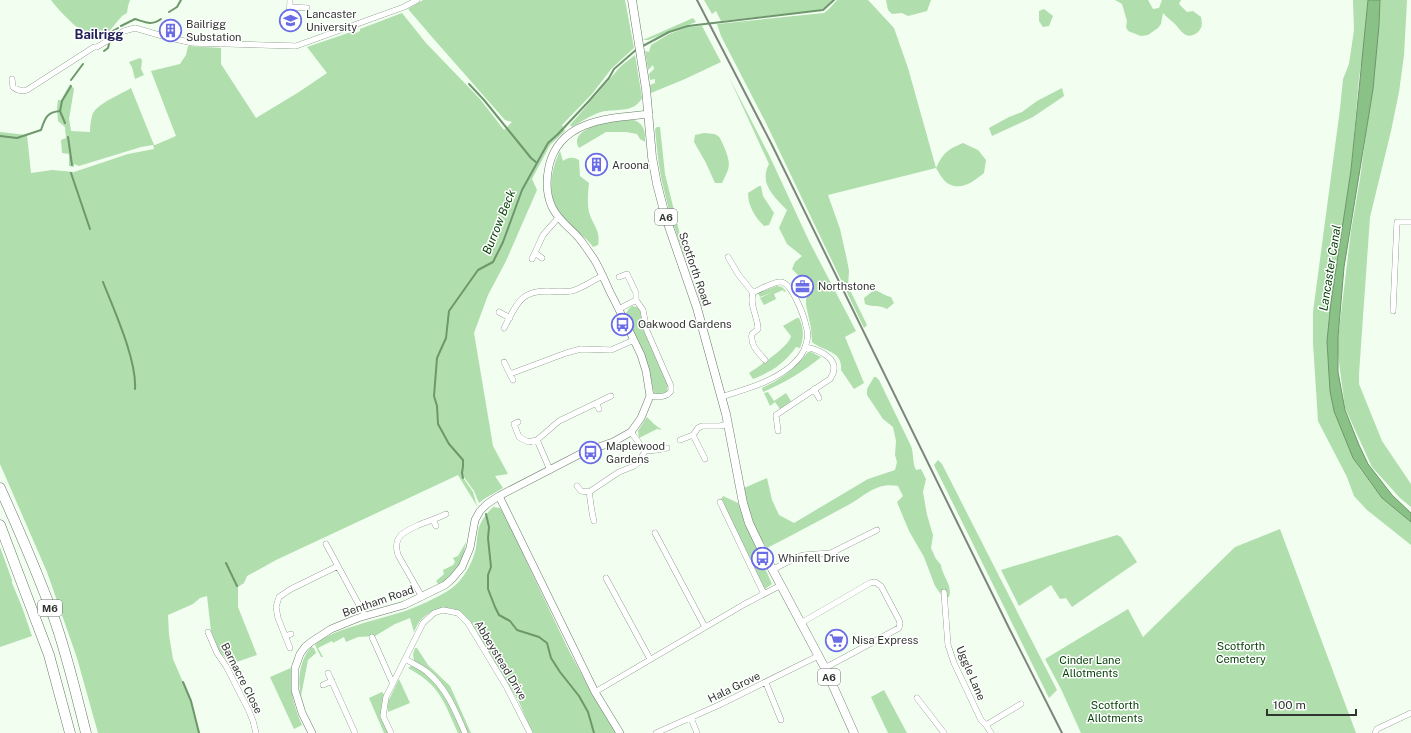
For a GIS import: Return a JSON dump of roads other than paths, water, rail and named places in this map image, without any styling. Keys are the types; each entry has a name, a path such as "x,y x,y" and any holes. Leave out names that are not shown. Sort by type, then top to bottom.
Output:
{"highway":[{"name":"M6","path":"0,488 20,533 53,616 70,670 86,733"},
{"name":"M6","path":"0,525 49,655 70,733"}],"main road":[{"name":"Scotforth Road","path":"632,0 644,72 652,157 657,184 665,215 697,308 728,424 737,480 749,523 772,570 825,668 854,733"}],"street":[{"path":"289,28 290,0"},
{"path":"12,79 13,87 16,90 27,90 94,47 97,47 124,31 135,28 193,43 296,46 404,7 417,0"},
{"path":"290,7 307,8"},
{"path":"645,451 631,432 641,418 650,396 646,371 634,340 595,260 577,236 558,218 552,207 548,195 547,177 551,159 561,142 572,132 584,125 613,118 649,114"},
{"path":"532,259 543,235 558,218"},
{"path":"1393,311 1397,222 1411,222"},
{"path":"535,253 542,258"},
{"path":"728,257 738,274 753,293 752,298 758,329 752,334 752,339 755,348 765,360"},
{"path":"619,277 627,274 636,293 636,300 643,310 647,331 671,386 671,391 665,396 650,396"},
{"path":"504,328 521,299 526,295 534,292 572,291 586,286 602,276"},
{"path":"721,397 755,386 779,376 796,361 805,347 807,338 806,325 800,307 787,285 779,282 753,293"},
{"path":"619,309 636,300"},
{"path":"499,312 510,318"},
{"path":"510,374 566,353 581,349 611,350 634,340"},
{"path":"778,431 776,415 830,379 835,368 833,363 824,353 805,347"},
{"path":"504,362 513,380"},
{"path":"814,389 819,398"},
{"path":"518,422 514,424 519,437 528,442 537,440 559,421 611,396"},
{"path":"596,403 599,409"},
{"path":"680,440 693,435 698,428 702,426 720,426 728,424"},
{"name":"Bentham Road","path":"312,733 297,702 295,690 295,668 300,654 311,642 321,635 358,618 404,605 445,585 458,573 462,567 470,548 475,520 480,511 487,504 498,496 584,452 613,442 631,432"},
{"path":"693,435 705,460"},
{"path":"537,440 550,470"},
{"path":"645,451 667,448"},
{"path":"577,486 581,491 589,492 619,472 634,466 639,462 645,451"},
{"path":"589,492 594,521"},
{"path":"498,496 595,692 620,733"},
{"path":"720,502 764,594"},
{"path":"422,597 398,556 396,542 405,531 434,523 446,514"},
{"path":"772,570 797,557 831,553 870,531 877,530"},
{"path":"655,533 705,627"},
{"path":"326,544 365,616"},
{"path":"290,648 289,635 278,618 276,607 279,597 291,589 338,566"},
{"path":"606,578 650,660"},
{"path":"801,623 870,583 878,583 881,586 899,620 899,628 825,668"},
{"path":"595,692 705,627 781,585"},
{"name":"Uggle Lane","path":"944,592 948,644 954,663 981,720 991,733"},
{"name":"Abbeystead Drive","path":"391,733 383,716 386,698 423,623 434,613 443,610 458,614 468,623 506,686 530,733"},
{"name":"Barnacre Close","path":"208,632 217,653 226,666 249,711 256,733"},
{"path":"372,637 393,684"},
{"name":"Hala Grove","path":"656,733 766,683 818,656"},
{"path":"406,659 428,673 443,690 465,733"},
{"path":"328,673 355,733"},
{"path":"323,685 332,681"},
{"path":"766,683 781,720"},
{"path":"917,698 944,733"},
{"path":"986,725 1021,704"},
{"path":"1375,733 1377,729 1411,713"},
{"path":"691,718 698,733"}],"waterway":[{"path":"169,12 177,7 181,0"},
{"name":"Burrow Beck","path":"641,47 669,32 688,26 823,10 834,0"},
{"path":"121,26 135,19 151,23 161,19"},
{"path":"109,37 111,32 118,28"},
{"path":"104,51 108,48 109,44"},
{"name":"Burrow Beck","path":"463,478 463,460 449,444 438,424 437,406 434,396 437,358 446,338 449,311 478,270 493,262 503,242 522,190 548,143 589,101 609,78 614,69 637,49"},
{"path":"71,80 83,64"},
{"path":"469,84 484,100 531,158 537,163"},
{"path":"0,136 17,138 41,130 47,116 60,111 62,101 71,86"},
{"path":"60,111 65,123"},
{"path":"68,137 72,165"},
{"path":"71,173 90,229"},
{"path":"103,282 129,350 135,377 135,389"},
{"name":"Burrow Beck","path":"486,514 489,527 488,538 491,567 488,575 488,589 495,607 499,615 510,621 517,630 539,637 547,643 551,658 579,696 588,712 594,733"},
{"path":"226,563 237,586"},
{"path":"183,682 191,701 199,733"}],"railway":[{"path":"697,0 772,145 1062,733"}],"place":[{"name":"Lancaster University","path":"291,20"},
{"name":"Bailrigg Substation","path":"170,30"},
{"name":"Aroona","path":"597,165"},
{"name":"Northstone","path":"802,286"},
{"name":"Oakwood Gardens","path":"622,324"},
{"name":"Maplewood Gardens","path":"591,452"},
{"name":"Whinfell Drive","path":"762,558"},
{"name":"Nisa Express","path":"836,640"}],"district":[{"name":"Bailrigg","path":"99,34"}],"water label":[{"name":"Lancaster Canal","path":"1330,268"}],"park label":[{"name":"Scotforth Cemetery","path":"1241,652"},
{"name":"Cinder Lane Allotments","path":"1090,666"},
{"name":"Scotforth Allotments","path":"1115,711"}]}
